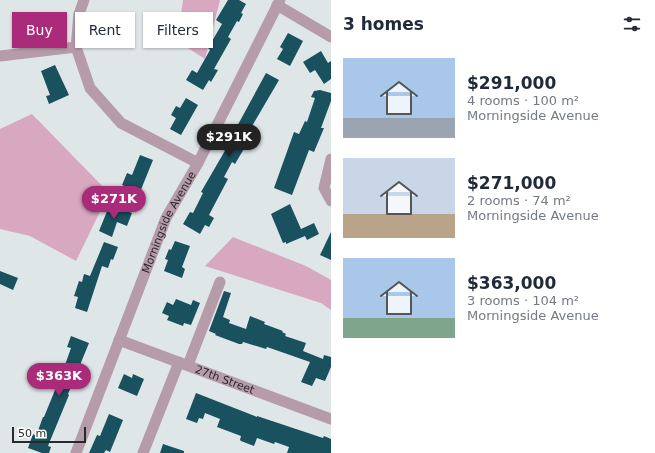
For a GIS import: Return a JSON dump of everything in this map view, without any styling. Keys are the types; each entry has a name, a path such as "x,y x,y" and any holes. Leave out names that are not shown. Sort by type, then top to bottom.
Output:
{"street":[{"path":"80,12 84,0"},
{"path":"279,2 331,37"},
{"name":"Morningside Avenue","path":"76,453 166,218 198,163 279,2"},
{"path":"0,56 75,47"},
{"path":"76,48 90,88 121,123 198,163"},
{"path":"331,159 324,188 331,201"},
{"path":"143,453 220,282"},
{"name":"27th Street","path":"119,340 331,419"}],"shaded area":[{"path":"183,0 220,0 213,28 213,12 181,12"},
{"path":"188,48 208,48 205,59"},
{"path":"32,114 109,193 76,261 30,236 0,229 0,129"},
{"path":"233,237 306,266 331,280 331,310 321,303 205,266"}],"building":[{"path":"228,0 239,0 246,4 241,13 243,14 239,22 237,21 228,37 231,39 214,69 218,70 211,82 209,80 203,90 186,80 192,70 197,73 210,50 208,48 213,48 213,39 222,24 216,20"},
{"path":"288,33 303,41 290,66 277,59 283,49 280,47"},
{"path":"321,51 328,63 331,61 331,79 324,84 315,70 310,73 303,62"},
{"path":"55,65 69,95 49,104 46,96 50,95 41,71"},
{"path":"266,73 279,80 241,145 245,147 235,164 232,162 224,177 228,179 209,215 214,218 209,227 205,225 200,234 183,224 190,212 193,213 203,193 201,192 230,142 229,141"},
{"path":"320,90 331,93 331,101 321,128 324,128 314,152 309,150 292,195 274,188 294,132 299,134 305,121 307,122 315,98 311,97 314,91"},
{"path":"186,98 198,105 181,135 170,129 176,118 171,115 176,106 180,108"},
{"path":"140,155 153,160 140,192 122,185 127,173 132,175"},
{"path":"110,204 132,213 127,226 117,222 112,237 99,231"},
{"path":"290,204 301,229 314,223 319,234 307,240 305,236 286,244 286,242 283,243 271,214"},
{"path":"331,232 331,260 320,255"},
{"path":"175,241 190,246 182,267 185,269 182,278 164,271 168,260 165,259 169,249 171,250"},
{"path":"104,242 118,247 113,260 111,259 108,268 102,266 87,312 75,308 78,297 74,296 79,281 82,282 84,274 90,276"},
{"path":"0,271 18,278 13,290 0,284"},
{"path":"224,291 231,293 223,317 230,320 229,323 246,329 250,316 265,322 264,324 283,331 282,332 286,334 285,336 306,343 303,351 323,359 324,355 331,357 331,367 325,381 316,378 312,386 301,382 310,362 267,347 266,349 243,342 242,344 239,344 215,335 216,334 209,331"},
{"path":"176,299 191,305 193,300 200,303 191,325 184,323 183,326 167,320 169,316 162,313 167,302 173,305"},
{"path":"71,336 89,343 48,446 51,447 49,453 42,453 28,448 33,434 36,436 62,373 60,373 63,365 65,365 71,348 67,347"},
{"path":"124,374 132,378 133,374 144,379 137,396 118,388"},
{"path":"196,393 257,417 323,438 324,436 331,439 331,453 287,453 289,447 257,438 254,446 241,441 241,436 217,427 220,419 205,413 203,419 199,418 197,423 186,419"},
{"path":"109,414 123,420 110,452 106,450 104,453 89,453 97,435 100,436"},
{"path":"163,444 184,451 184,453 160,453"}]}
